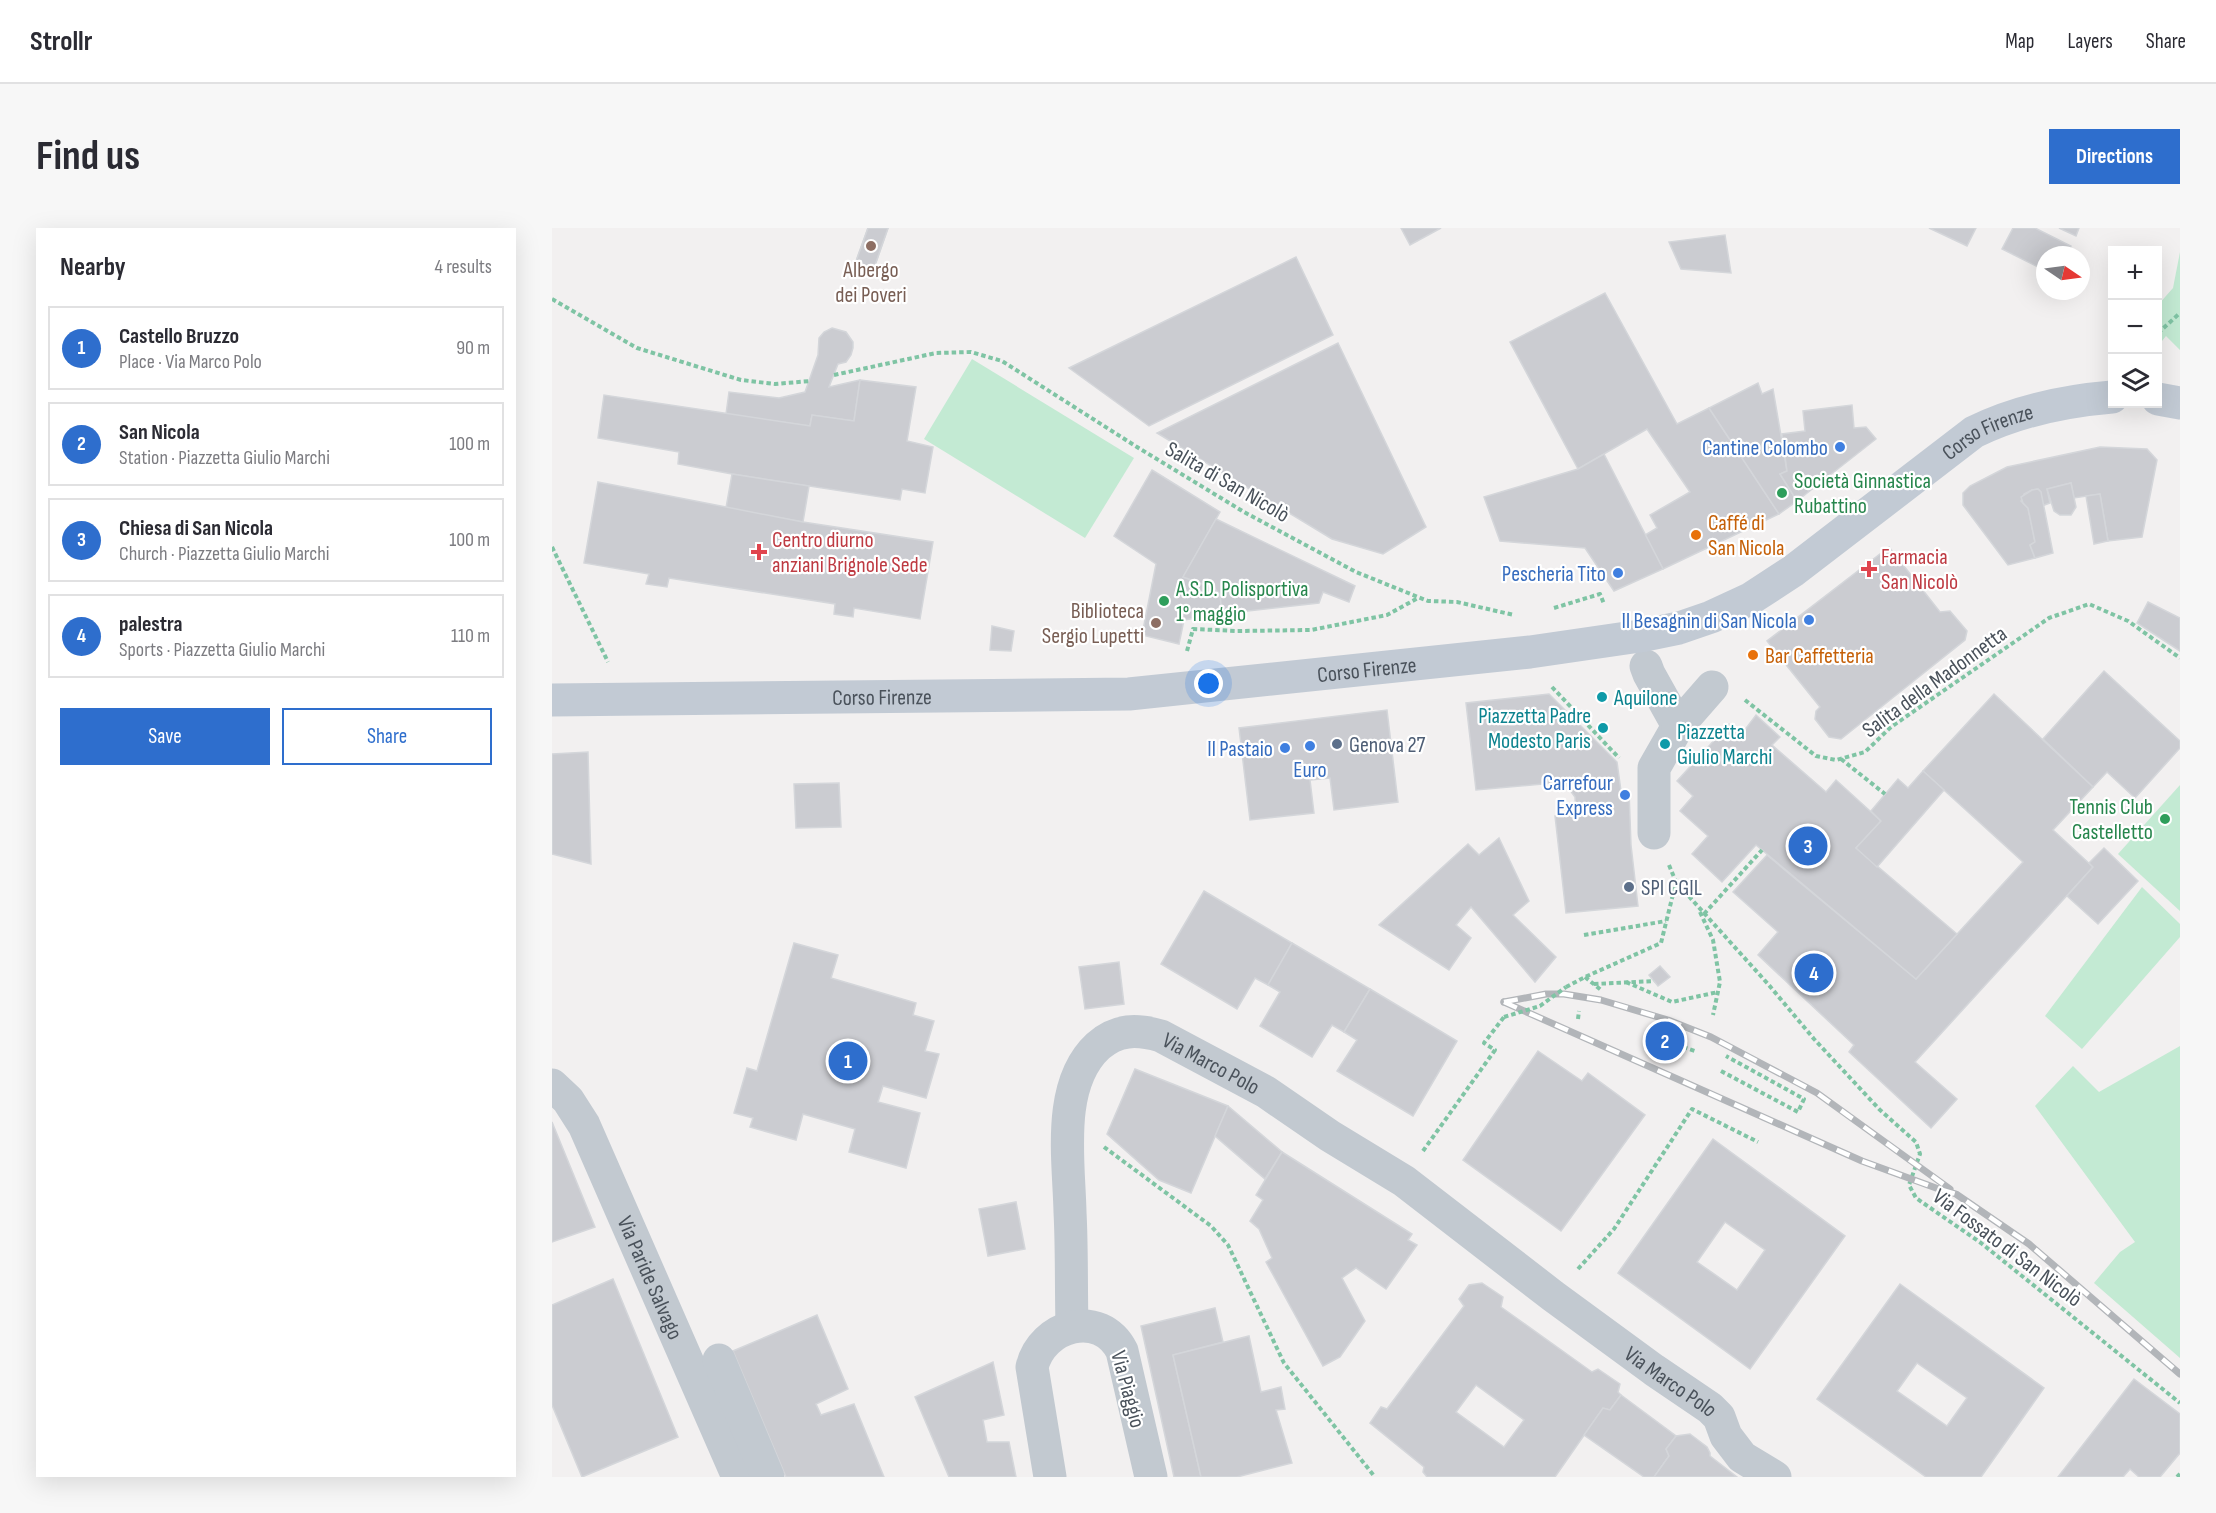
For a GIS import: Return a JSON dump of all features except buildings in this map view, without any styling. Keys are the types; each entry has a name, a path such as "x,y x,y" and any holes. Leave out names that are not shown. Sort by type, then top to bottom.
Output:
{"street":[{"name":"Corso Firenze","path":"552,700 1129,694 1530,652 1650,634 1679,628 1711,617 1750,599 1793,571 1974,432 2001,419 2054,405 2108,398"},
{"path":"2162,400 2180,403"},
{"path":"1646,666 1678,726"},
{"path":"1654,833 1654,768 1678,726 1712,687"},
{"name":"Via Marco Polo","path":"1072,1326 1068,1124 1075,1082 1088,1057 1106,1040 1120,1033 1144,1032 1161,1036 1266,1092 1330,1136 1404,1181 1553,1296 1710,1408 1719,1417 1726,1436 1743,1456 1775,1477"},
{"name":"Via Paride Salvago","path":"552,1085 568,1100 584,1125 738,1477"},
{"path":"1050,1477 1032,1367 1042,1345 1063,1329 1072,1326"},
{"name":"Via Piaggio","path":"1072,1326 1096,1328 1118,1342 1125,1357 1151,1477"},
{"path":"719,1360 768,1477"}],"path":[{"path":"552,299 637,348 741,380 775,384 810,381"},
{"path":"2162,329 2180,313"},
{"name":"Salita di San Nicolò","path":"834,375 936,353 971,352 1002,361 1244,512 1356,572 1428,602 1457,602 1513,615 1524,613"},
{"path":"552,547 627,701"},
{"path":"1545,610 1600,594 1606,610"},
{"path":"1187,652 1193,629 1237,632 1311,630 1388,615 1419,597"},
{"name":"Salita della Madonnetta","path":"1842,759 1865,752 1891,727 2049,618 2089,604 2128,621 2180,658"},
{"path":"1547,682 1622,761"},
{"path":"1712,687 1724,682 1816,756 1842,759 1885,794"},
{"name":"Via Fossato di San Nicolò","path":"1654,833 1676,882 1879,1110 1916,1142 1920,1154 1909,1185 1916,1198 1981,1243 2180,1402"},
{"path":"1704,914 1762,850"},
{"path":"1404,1181 1430,1140 1495,1050 1484,1043 1504,1017 1540,1006 1566,987 1585,977 1661,943 1676,882"},
{"path":"1698,907 1713,940 1720,982 1713,1015"},
{"path":"1584,935 1666,921"},
{"path":"1585,977 1601,990"},
{"path":"1594,984 1654,981"},
{"path":"1626,982 1672,1002 1718,992"},
{"path":"1578,1019 1580,1011"},
{"path":"1681,1054 1685,1041"},
{"path":"1683,1047 1695,1052"},
{"path":"1721,1071 1798,1112 1803,1099 1726,1056"},
{"path":"1553,1296 1614,1229 1692,1109 1758,1142"},
{"path":"1068,1124 1098,1142 1211,1226 1228,1245 1284,1363 1375,1477"}],"green space":[{"path":"2180,252 2180,350 2166,336 2162,341 2162,300 2173,288"},
{"path":"972,359 1134,458 1085,538 924,439"},
{"name":"Tennis Club Castelletto","path":"2180,785 2180,911 2118,854"},
{"path":"2142,887 2180,924 2180,937 2082,1049 2045,1016"},
{"path":"2180,1046 2180,1358 2094,1283 2120,1252 2135,1242 2035,1106 2073,1066 2099,1092"}],"railway":[{"path":"1504,1002 1546,994 1564,994 1601,1000 1668,1020 1711,1037 1817,1093 1950,1189"},
{"path":"1504,1002 1862,1161 1956,1194 2029,1244 2180,1374"}],"place":[{"name":"Albergo dei Poveri","path":"871,246"},
{"name":"Cantine Colombo","path":"1840,447"},
{"name":"Società Ginnastica Rubattino","path":"1782,493"},
{"name":"Caffé di San Nicola","path":"1696,535"},
{"name":"Centro diurno anziani Brignole Sede","path":"759,552"},
{"name":"Farmacia San Nicolò","path":"1869,569"},
{"name":"Pescheria Tito","path":"1618,573"},
{"name":"A.S.D. Polisportiva 1° maggio","path":"1164,601"},
{"name":"Il Besagnin di San Nicola","path":"1809,620"},
{"name":"Biblioteca Sergio Lupetti","path":"1156,623"},
{"name":"Bar Caffetteria","path":"1753,655"},
{"name":"Aquilone","path":"1602,697"},
{"name":"Piazzetta Padre Modesto Paris","path":"1603,728"},
{"name":"Genova 27","path":"1337,744"},
{"name":"Piazzetta Giulio Marchi","path":"1665,744"},
{"name":"Euro","path":"1310,746"},
{"name":"Il Pastaio","path":"1285,748"},
{"name":"Carrefour Express","path":"1625,795"},
{"name":"Tennis Club Castelletto","path":"2165,819"},
{"name":"Chiesa di San Nicola","path":"1808,846"},
{"name":"SPI CGIL","path":"1629,887"},
{"name":"palestra","path":"1814,973"},
{"name":"San Nicola","path":"1665,1041"},
{"name":"Castello Bruzzo","path":"848,1061"}]}
